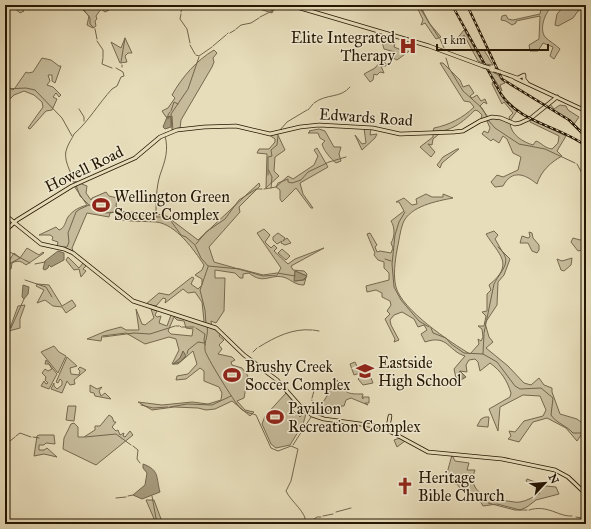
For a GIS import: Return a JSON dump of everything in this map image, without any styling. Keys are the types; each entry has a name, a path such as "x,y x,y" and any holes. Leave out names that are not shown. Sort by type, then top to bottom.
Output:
{"main road":[{"path":"291,6 429,46 516,78 585,111"},
{"path":"516,78 524,75 524,79 528,84"},
{"name":"Edwards Road","path":"163,135 185,129 219,126 242,127 270,134 300,126 319,125 375,128 400,134 463,131 488,118 498,117 514,124 519,123 531,118 557,97"},
{"name":"Howell Road","path":"5,232 14,222 76,184 135,158 163,135"},
{"path":"5,215 42,244 65,249 73,253 130,299 207,324 220,330 245,356 275,378 300,406 310,414 322,419 381,427 388,427 390,416"},
{"path":"381,427 428,452 502,459 558,471 570,478 586,494"}],"shaded area":[{"path":"5,5 20,5 24,11 20,13 12,6 7,12 5,11"},
{"path":"85,5 104,5 103,7 109,10 105,12 101,9 96,16 96,26 93,28 87,25 89,16 83,10"},
{"path":"247,5 262,5 273,11 272,13"},
{"path":"416,5 420,5 429,23 441,37 436,39 425,23 421,25 423,20"},
{"path":"542,5 551,7 545,17 543,33 545,37 560,49 554,59 550,56 553,47 543,43 538,51 530,51 529,45 539,39 540,16 516,21 516,23 512,25 501,20 502,16 506,15 508,19 513,20 540,14"},
{"path":"565,5 586,5 586,7 578,11 573,18 558,26 555,25 557,14"},
{"path":"464,30 483,63 478,61 464,35 459,44 451,41 456,40"},
{"path":"125,38 132,53 128,53 125,56 127,62 120,63 111,42 121,48"},
{"path":"388,40 395,43 394,47 404,51 405,47 412,49 397,60 393,58 395,52 384,49 382,42 386,43"},
{"path":"214,50 217,53 213,58 214,62 212,67 181,120 180,129 173,131 172,116 166,117 162,111 168,108 175,98 172,95 185,75"},
{"path":"478,50 484,50 493,65 485,64"},
{"path":"42,58 51,60 61,66 55,83 52,81 52,75 48,75 50,81 47,85 53,87 61,95 59,97 56,93 53,97 57,99 52,110 46,111 30,129 28,128 43,107 42,102 34,95 24,91 14,95 8,101 5,94 10,88 13,90 15,88 26,72 33,72"},
{"path":"381,61 387,64 386,66 381,66 384,73 380,72 377,75 374,74 373,80 370,82 364,74 375,68"},
{"path":"440,63 443,63 460,80 463,87 469,85 474,93 470,96 472,98 477,95 481,101 485,99 487,104 484,102 480,106 488,117 502,119 510,123 515,134 525,142 533,145 536,141 547,148 552,149 558,143 559,136 530,122 530,119 566,136 557,151 562,156 547,167 537,184 528,178 515,175 510,177 503,186 495,187 491,182 497,175 503,177 518,170 521,157 513,153 507,139 503,136 499,143 493,139 491,141 482,134 484,131 488,133 490,128 487,121 481,119 482,115 478,111 475,110 456,126 445,130 433,131 434,128 460,118 474,107 470,102 464,101"},
{"path":"489,71 497,74 505,83 500,85 502,91"},
{"path":"493,82 503,98 517,111 510,121 509,117 513,113 504,102 502,104 492,84"},
{"path":"550,104 554,109 560,105 566,106 568,110 579,117 574,124 547,106"},
{"path":"167,117 171,117 171,127 165,129 163,127"},
{"path":"364,128 371,129 370,135 377,134 375,138 362,150 355,135 362,144 366,143"},
{"path":"319,129 325,131 334,147 341,147 339,154 341,161 336,163 332,159 322,144 325,141 320,138 318,133 308,133 310,132 309,131"},
{"path":"277,133 285,150 275,157 274,171 279,176 266,188 267,154 257,153 259,149 269,149 275,142 275,139 269,135"},
{"path":"433,133 439,134 433,139 432,145 428,144 435,152 431,157 420,147 433,137"},
{"path":"317,148 328,167 300,183 303,194 313,208 311,208 296,188 282,202 280,199 280,190 276,187 288,176 293,179 314,165 318,156 314,150"},
{"path":"459,149 442,163 440,168 437,165 443,157"},
{"path":"74,181 87,186 86,193 91,200 92,198 106,192 109,196 117,198 116,206 118,208 115,212 110,213 109,217 87,213 72,248 73,251 57,246 58,242 52,240 53,237 50,235 39,235 56,227 59,230 61,229 72,212 87,205 74,186"},
{"path":"259,183 260,186 239,207 240,212 209,247 214,262 263,276 277,275 281,268 257,233 264,229 270,235 265,242 271,248 274,245 277,248 274,251 288,264 295,259 324,248 291,266 293,270 304,271 307,274 307,276 295,271 295,281 304,280 306,277 304,285 278,276 263,279 249,273 243,274 243,278 240,278 235,273 215,270 215,278 225,278 224,311 216,323 211,321 212,328 221,333 219,336 224,340 219,345 222,349 218,354 232,357 235,360 231,362 232,365 242,368 248,376 244,398 237,401 245,410 254,412 250,416 232,401 215,409 206,410 198,408 174,407 152,410 138,402 162,405 192,402 208,404 221,400 222,393 219,387 204,381 204,371 200,368 186,379 176,380 177,376 188,374 197,364 193,351 178,364 172,364 179,350 176,339 169,337 145,344 126,333 102,336 101,341 87,339 106,331 121,327 126,330 139,330 136,309 142,324 145,325 154,318 151,309 157,311 155,315 157,317 161,316 159,323 167,326 171,315 201,324 204,321 202,302 195,292 188,293 183,289 165,303 166,299 163,298 156,306 146,304 159,293 169,295 192,277 194,278 191,284 198,289 202,285 202,279 195,275 202,270 204,265 190,245 171,227 156,222 118,219 119,213 136,212 165,215 198,240","holes":["174,317 177,320 184,321 186,328 193,329 192,336 171,334 168,331"]},
{"path":"426,194 432,197 443,197 443,194 453,198 418,208 407,217 403,223 400,233 395,268 395,283 400,296 407,305 428,325 470,354 479,344 478,339 481,341 483,337 482,329 478,326 484,326 486,316 482,312 487,311 487,294 491,290 489,285 497,278 503,265 500,254 486,234 494,231 498,235 495,239 502,251 510,259 504,275 498,282 497,305 485,323 489,337 493,342 486,348 508,366 524,383 531,385 539,378 544,385 552,388 560,414 577,419 586,426 586,433 581,435 577,441 566,428 547,418 533,422 519,442 508,439 511,436 509,431 515,432 524,421 543,416 546,410 540,396 523,395 500,407 498,431 489,409 510,397 511,393 503,376 494,366 490,363 480,371 478,362 475,359 469,360 466,365 467,372 460,371 456,378 454,369 465,356 459,354 447,344 439,340 425,342 421,334 427,330 424,325 418,327 414,319 402,312 394,315 390,320 399,340 394,342 395,339 385,319 390,314 387,311 391,305 390,301 382,297 382,293 376,290 367,292 366,286 389,280 389,273 384,268 384,262 378,260 374,255 375,253 367,234 370,233 377,245 375,247 377,252 380,251 391,253 393,248 391,243 394,232 391,221 404,211 399,202 396,202 404,198 412,205 417,204 416,199"},
{"path":"529,232 532,233 533,238 539,245 539,250 537,253 532,251 528,243 520,243 522,236 528,238 530,237"},
{"path":"278,233 285,238 283,241 287,238 291,243 285,245 281,243 282,241 277,244 273,240 273,237"},
{"path":"586,237 586,249 578,251 571,242 573,238 580,240"},
{"path":"27,248 39,255 43,252 44,253 26,265 18,261 12,263 11,269 5,267 14,253 20,258"},
{"path":"282,249 290,256 286,260 278,253"},
{"path":"58,251 64,253 64,260 51,267 49,265 45,270 43,269 45,261"},
{"path":"68,257 79,268 83,263 86,266 83,269 86,271 81,277 79,269 74,270 66,260"},
{"path":"572,258 571,265 564,271 561,270 557,259 562,261"},
{"path":"295,271 307,276 303,280 294,281"},
{"path":"37,284 49,285 62,306 72,300 76,306 66,313 62,307 53,306 45,300 37,303 44,290 36,286"},
{"path":"23,285 29,287 28,294 24,299 22,297"},
{"path":"25,305 20,319 20,328 9,331 18,306"},
{"path":"54,346 59,352 66,356 58,373 41,352"},
{"path":"183,351 186,356 180,362 173,364 180,358"},
{"path":"67,357 77,366 70,368 71,374 79,375 80,371 78,369 80,367 86,370 74,380 75,384 70,385 67,381 62,393 51,389 54,383 54,386 57,389 62,385 62,381 60,379 58,383 56,382"},
{"path":"46,360 57,374 49,389 41,386 44,381 46,384 48,383 45,380 46,377 42,373 45,369 48,371 52,369 49,364 45,364"},
{"path":"355,362 360,373 354,375 350,364"},
{"path":"460,371 466,377 456,383"},
{"path":"364,373 369,373 373,383 363,385 358,379"},
{"path":"337,380 347,392 353,394 363,394 362,398 363,399 363,397 369,397 369,403 365,403 368,405 351,398 346,400 344,406 341,406 340,413 327,410 324,415 315,415"},
{"path":"90,385 97,389 102,387 99,391 101,396 105,393 111,399 95,396 94,393 90,392"},
{"path":"286,393 296,404 292,409 300,417 304,413 306,414 303,424 290,445 276,448 271,444 262,424 265,416"},
{"path":"68,406 76,406 74,421 66,420"},
{"path":"109,415 112,417 114,422 116,422 112,427 116,431 118,430 120,435 124,433 123,436 125,437 130,431 133,435 96,465 63,449 64,438 71,424 74,423 78,427 78,437 84,437 95,430 95,426 100,426"},
{"path":"489,417 488,427 477,426 481,419"},
{"path":"54,435 55,444 46,443 44,445 39,445 39,450 44,450 47,448 57,457 44,454 34,456 37,436"},
{"path":"400,438 405,441 397,447 394,440"},
{"path":"452,455 455,461 469,463 467,470 475,470 473,478 477,489 481,493 494,499 517,502 528,500 540,493 526,481 527,479 546,486 556,487 559,494 536,500 520,510 497,504 483,506 475,495 470,492 463,492 457,484 450,483 447,473"},
{"path":"143,464 155,472 160,492 142,499 133,495 145,485 147,473 143,468"},
{"path":"146,500 154,500 161,519 167,523 170,522 168,524 149,524 155,521"}],"waterway":[{"path":"88,5 84,10 90,18 90,24 94,28"},
{"path":"181,12 183,5"},
{"path":"418,5 439,38"},
{"path":"260,17 276,9"},
{"path":"181,14 180,19 187,29 190,43"},
{"path":"236,29 241,25 251,23 259,18"},
{"path":"95,29 97,39"},
{"path":"230,33 235,30"},
{"path":"213,46 226,35"},
{"path":"121,62 125,38"},
{"path":"440,39 444,48"},
{"path":"97,41 103,50 103,57"},
{"path":"190,45 195,54"},
{"path":"196,55 199,56 212,47"},
{"path":"172,130 171,114 188,89 199,57"},
{"path":"103,58 102,64 112,68"},
{"path":"446,58 449,68 463,91 482,108 487,117"},
{"path":"75,182 66,161 67,148 74,134 112,89 117,86 121,77 124,76 123,72 116,68"},
{"path":"314,103 324,98 338,95 350,87"},
{"path":"5,89 26,88 35,90 62,118 72,136"},
{"path":"171,111 174,102 178,104"},
{"path":"308,110 313,104"},
{"path":"79,109 84,117 84,121"},
{"path":"280,130 287,122 307,110"},
{"path":"168,119 170,112"},
{"path":"488,120 495,128 519,144 545,149 575,163"},
{"path":"165,133 169,132"},
{"path":"156,216 158,185 165,160 165,136"},
{"path":"271,188 272,177 268,169 268,157 272,156 271,150 277,145 278,136"},
{"path":"264,189 276,187 278,183 288,179 288,182 292,183 301,180 308,172 329,162 346,157"},
{"path":"577,164 586,181"},
{"path":"268,170 268,175"},
{"path":"63,183 67,181"},
{"path":"69,181 74,181"},
{"path":"56,188 62,183"},
{"path":"76,185 80,196 89,205 106,213 122,211 133,215 140,213 149,217 168,217 181,235 186,237 195,245 201,258 208,266"},
{"path":"196,244 206,232 225,219 239,200 256,189 262,189"},
{"path":"64,247 67,247 69,242 68,233 76,212 89,205"},
{"path":"405,212 399,222 395,235 392,264 394,287 401,300 419,321 429,327"},
{"path":"484,333 494,284 506,261 503,252 498,247"},
{"path":"8,251 30,263"},
{"path":"5,264 11,263 20,258"},
{"path":"385,259 391,261"},
{"path":"35,264 45,262"},
{"path":"208,266 240,269 263,275 277,273 295,276"},
{"path":"206,323 205,310 200,290 208,267"},
{"path":"25,280 46,287 52,297"},
{"path":"11,328 24,299"},
{"path":"103,337 134,333 150,334 175,326"},
{"path":"207,326 205,347 206,354 237,404 244,411 256,415 271,448 278,451 291,446 298,449 291,481 286,491 304,515 306,524"},
{"path":"182,327 194,327"},
{"path":"196,328 205,334 205,345"},
{"path":"431,328 433,333 446,338 451,344 464,353 483,354 497,362 515,386 520,389 541,388 553,398 551,415 553,418 573,433 586,433"},
{"path":"259,347 284,334 298,330 312,330"},
{"path":"313,330 319,331"},
{"path":"483,354 484,334"},
{"path":"187,354 188,350 198,342 204,343"},
{"path":"253,352 257,348"},
{"path":"312,398 314,391"},
{"path":"170,407 187,404 212,405 231,396"},
{"path":"312,400 314,414"},
{"path":"141,405 153,408 168,407"},
{"path":"293,445 311,417"},
{"path":"16,436 20,433 31,437"},
{"path":"85,437 116,434 131,445"},
{"path":"5,445 15,437"},
{"path":"33,437 39,438"},
{"path":"133,446 138,450 137,459 140,463"},
{"path":"128,496 133,495"},
{"path":"152,496 156,518 160,524"},
{"path":"116,498 126,497"},
{"path":"488,503 515,510 527,510"},
{"path":"336,512 351,508"},
{"path":"529,510 542,509 562,515 572,516"},
{"path":"323,516 333,514"},
{"path":"307,524 317,517 321,517"},
{"path":"576,517 581,518"},
{"path":"152,524 159,522"}],"railway":[{"path":"452,5 501,94 509,104 529,118 576,139 586,146"},
{"path":"467,5 502,79 569,120 586,137"}],"place":[{"name":"Elite Integrated Therapy","path":"408,46"},
{"name":"Wellington Green Soccer Complex","path":"101,205"},
{"name":"Eastside High School","path":"365,371"},
{"name":"Brushy Creek Soccer Complex","path":"232,375"},
{"name":"Pavilion Recreation Complex","path":"275,417"},
{"name":"Heritage Bible Church","path":"405,486"}]}
